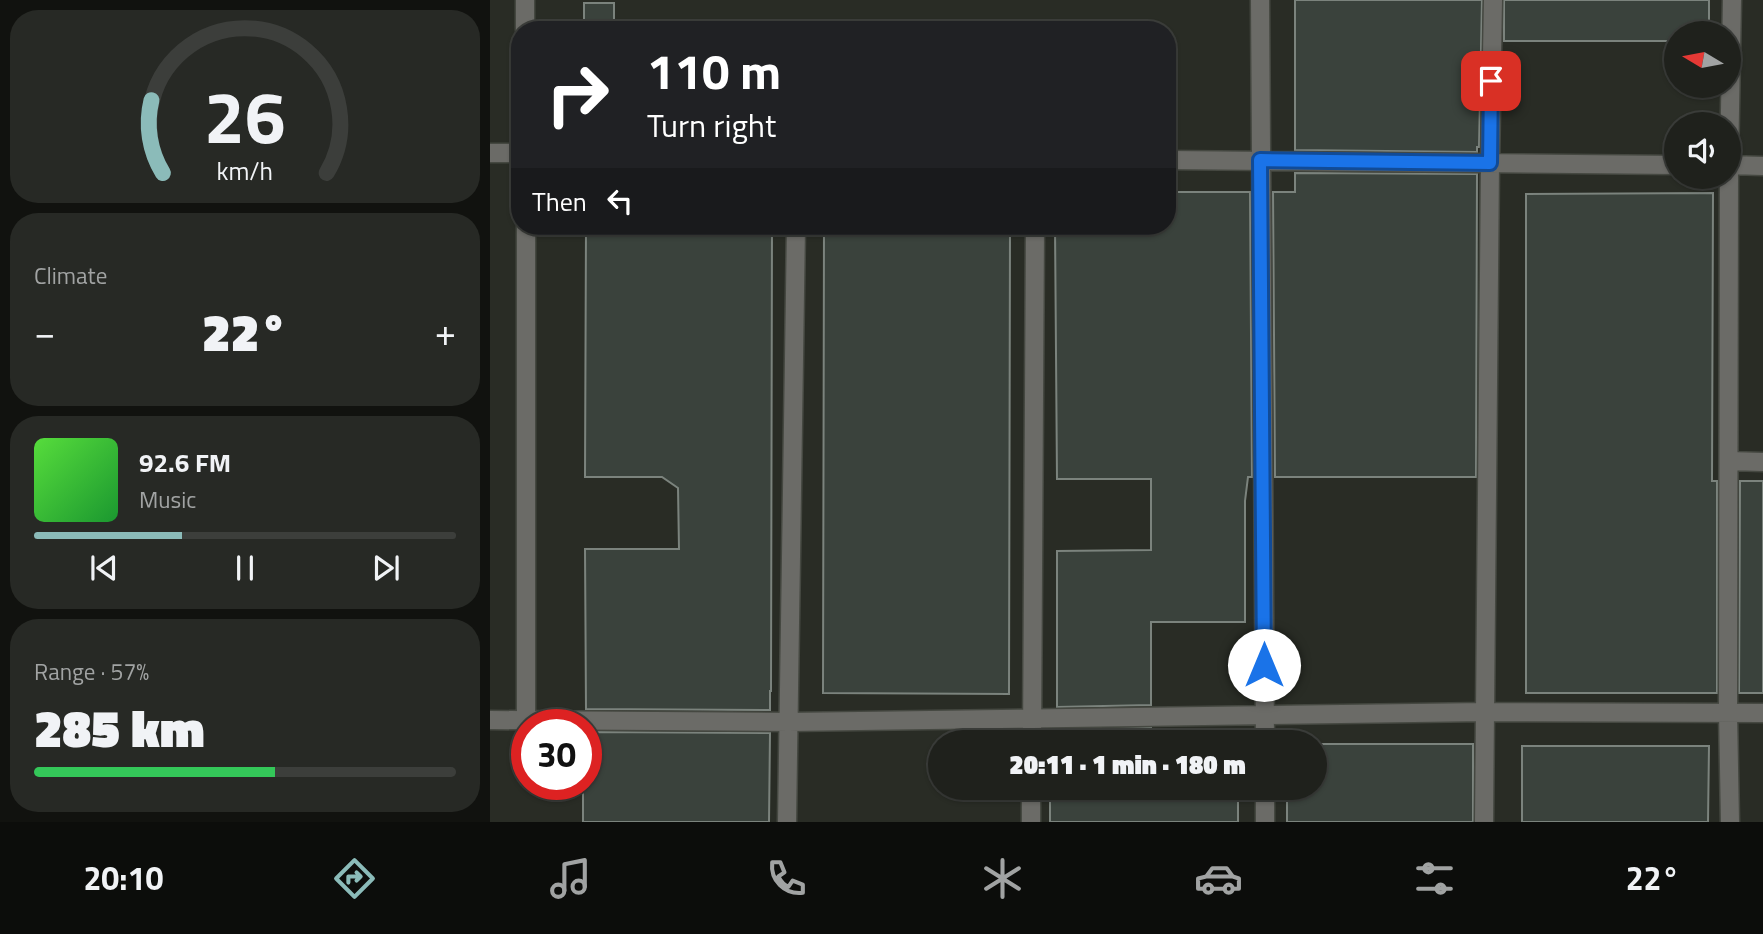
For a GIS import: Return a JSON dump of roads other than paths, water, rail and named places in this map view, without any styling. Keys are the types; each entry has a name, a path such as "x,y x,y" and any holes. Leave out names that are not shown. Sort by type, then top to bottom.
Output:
{"street":[{"path":"525,0 525,21"},
{"path":"1260,0 1265,730"},
{"path":"1484,822 1493,0"},
{"path":"1730,112 1732,0"},
{"path":"490,153 511,153"},
{"path":"1176,160 1664,165"},
{"path":"1741,165 1763,166"},
{"path":"1729,189 1730,822"},
{"path":"526,235 526,709"},
{"path":"787,822 796,235"},
{"path":"1032,730 1035,235"},
{"path":"1728,461 1763,462"},
{"path":"602,721 789,722 1485,712 1763,713"},
{"path":"490,720 511,720"},
{"path":"1031,800 1031,822"},
{"path":"1265,800 1265,822"}]}
